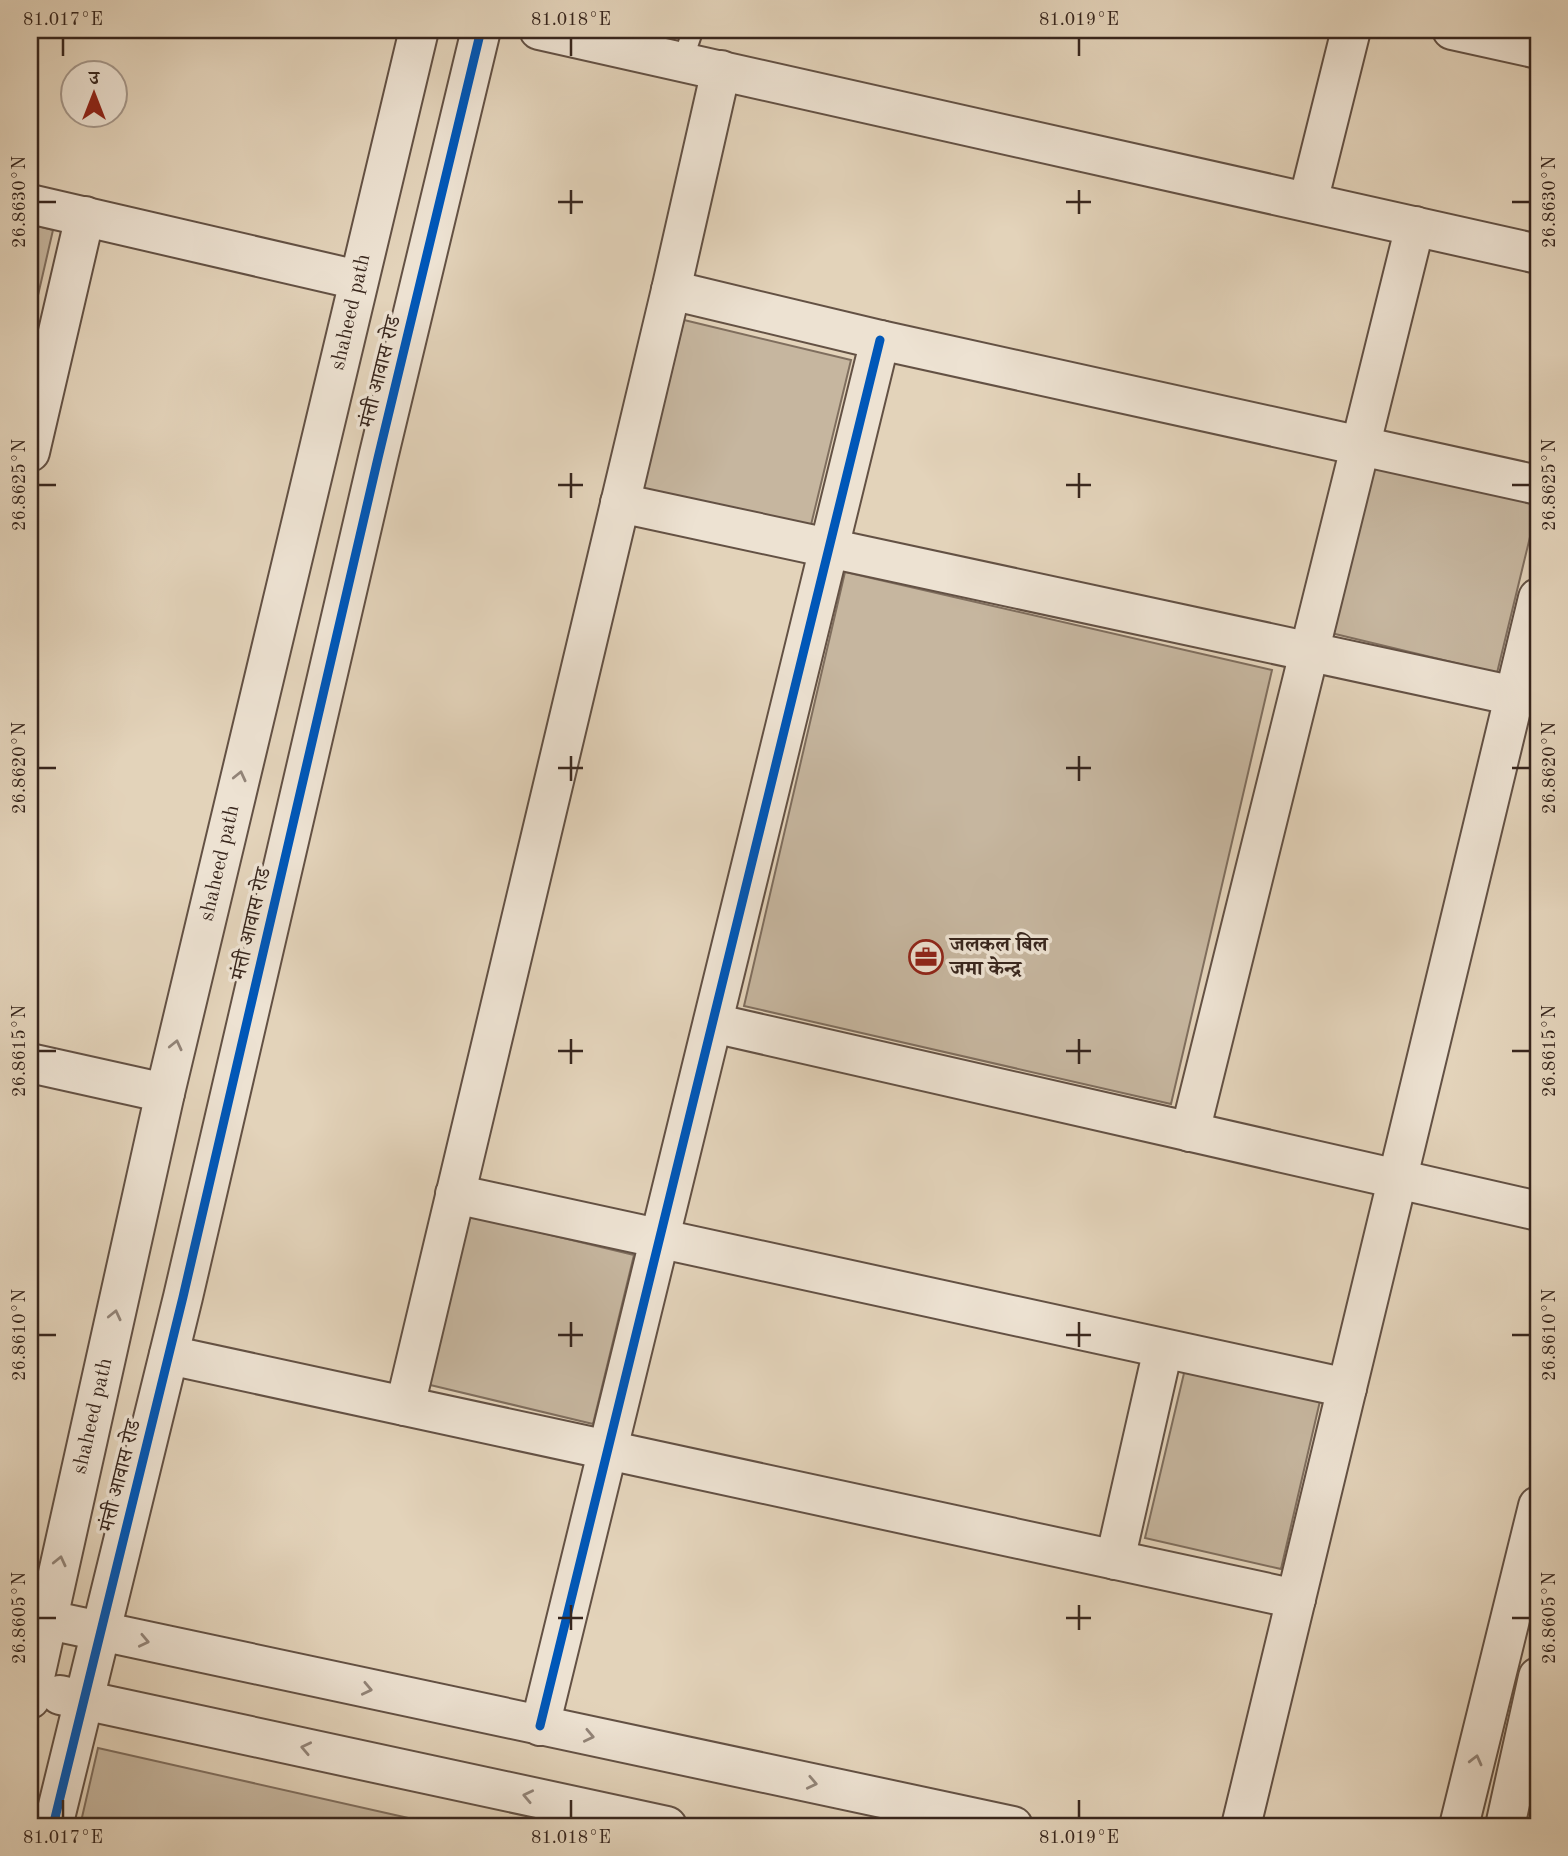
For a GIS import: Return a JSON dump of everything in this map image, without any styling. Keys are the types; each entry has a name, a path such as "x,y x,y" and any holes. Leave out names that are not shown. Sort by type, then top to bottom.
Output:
{"street":[{"name":"shaheed path","path":"31,1692 38,1618 419,30"},
{"name":"मंत्ती आवास रोड","path":"53,1826 169,1356 381,445 481,30"},
{"path":"539,30 688,46 720,70 1538,254"},
{"path":"1308,202 1350,30"},
{"path":"1452,30 1538,49"},
{"path":"405,1406 671,290 720,70"},
{"path":"30,204 358,280"},
{"path":"30,452 85,216"},
{"path":"1190,1132 1415,226"},
{"path":"671,290 880,340 1538,485"},
{"path":"540,1726 880,340"},
{"path":"620,503 1515,696"},
{"path":"1241,1826 1538,598"},
{"path":"713,1023 1538,1211"},
{"path":"30,1063 165,1093"},
{"path":"455,1194 1347,1388"},
{"path":"1115,1560 1163,1349"},
{"path":"169,1356 1296,1599"},
{"path":"1459,1826 1520,1657 1538,1506"},
{"path":"38,1618 1013,1826"},
{"path":"1505,1826 1538,1677"},
{"path":"31,1692 84,1700 667,1826"}],"shaded area":[{"path":"30,224 53,230 30,330"},
{"path":"684,320 851,360 810,529 643,489"},
{"path":"1372,464 1538,504 1497,673 1331,633"},
{"path":"845,572 1272,670 1171,1104 744,1006"},
{"path":"467,1215 634,1255 593,1424 426,1384"},
{"path":"1185,1369 1320,1401 1281,1569 1145,1538"},
{"path":"98,1748 444,1826 80,1826"}],"cycle path":[{"path":"53,1826 183,1297 378,458 481,30"},
{"path":"540,1726 880,340"}],"place":[{"name":"जलकल बिल जमा केन्द्र","path":"926,957"}]}
